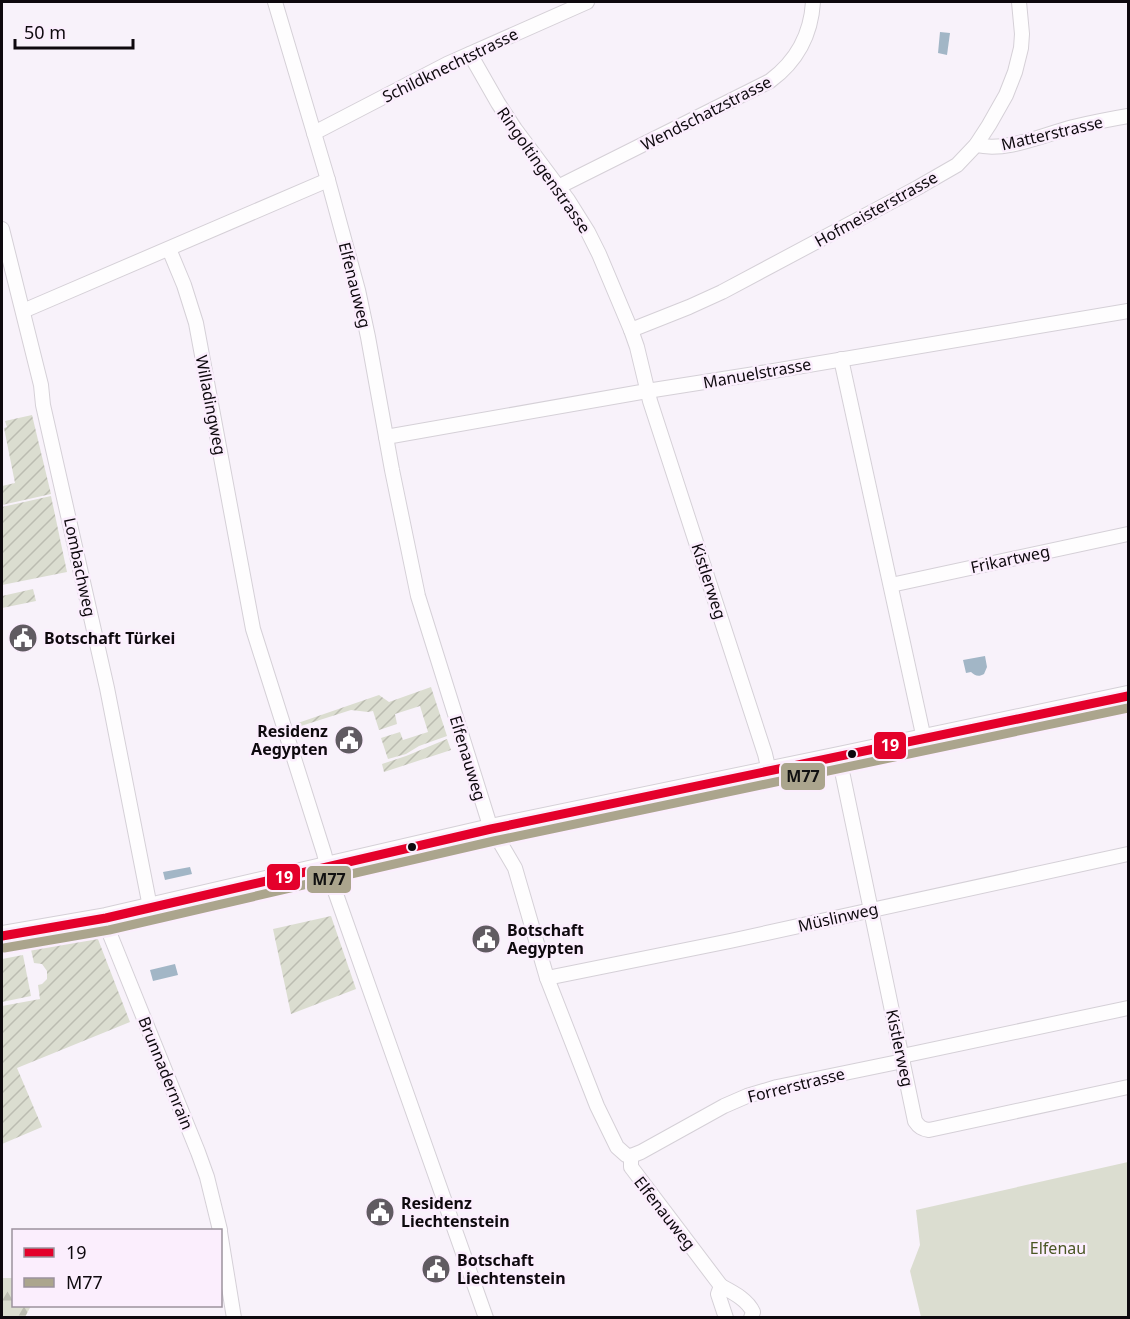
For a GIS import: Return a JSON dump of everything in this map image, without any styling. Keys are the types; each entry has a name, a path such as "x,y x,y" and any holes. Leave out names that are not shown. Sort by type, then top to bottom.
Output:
{"street":[{"name":"Elfenauweg","path":"275,2 358,290 418,596 491,829 515,868 548,978 601,1115 617,1147 631,1156 630,1167 721,1286 748,1304 753,1312 751,1317"},
{"name":"Schildknechtstrasse","path":"314,133 470,54 587,2"},
{"name":"Wendschatzstrasse","path":"558,187 781,74 802,46 809,29 813,2"},
{"name":"Hofmeisterstrasse","path":"632,330 722,292 957,165 976,145 1002,102 1015,72 1022,34 1019,2"},
{"name":"Ringoltingenstrasse","path":"470,54 515,129 578,215 599,254 632,330 647,391"},
{"name":"Matterstrasse","path":"976,145 1000,146 1072,127 1128,116"},
{"path":"23,311 328,180"},
{"name":"Lombachweg","path":"2,230 23,311 107,688 150,907"},
{"name":"Willadingweg","path":"169,249 196,323 253,629 327,866 486,1317"},
{"name":"Manuelstrasse","path":"386,437 1128,311"},
{"path":"842,359 924,740"},
{"name":"Kistlerweg","path":"647,391 762,743 769,771"},
{"name":"Frikartweg","path":"891,585 1128,534"},
{"path":"2,936 106,918 491,829 1128,696"},
{"name":"Kistlerweg","path":"839,757 915,1121 918,1125 925,1130 1128,1087"},
{"name":"Müslinweg","path":"548,978 741,939 1128,854"},
{"name":"Brunnadernrain","path":"106,918 109,932 207,1177 220,1229"},
{"name":"Forrerstrasse","path":"631,1156 724,1106 777,1087 1128,1008"},
{"name":"Brunnadernrain","path":"222,1243 234,1317"},
{"name":"Elfenauweg","path":"721,1286 718,1294 726,1317"}],"green space":[{"path":"32,415 51,494 2,505 2,486 15,483 4,428 7,427 5,421"},
{"path":"51,496 67,572 2,585 2,507"},
{"path":"33,589 36,601 2,608 2,596"},
{"path":"431,687 447,736 419,746 406,754 388,759 381,738 400,732 403,740 428,732 420,706 395,714 397,724 379,730 373,711 351,710 301,726 295,724 379,695 389,702"},
{"path":"447,739 451,750 384,772 382,764"},
{"path":"331,916 356,989 291,1014 273,929"},
{"path":"96,934 130,1022 17,1068 42,1127 2,1144 2,1006 40,999 38,985 47,979 47,971 42,964 34,963 30,945"},
{"path":"23,955 31,996 2,1002 2,959"},
{"name":"Elfenau","path":"1128,1162 1128,1317 921,1317 910,1271 920,1245 916,1210"},
{"path":"2,1278 12,1278 12,1307 30,1307 25,1317 2,1317"}],"water":[{"path":"940,32 950,33 947,55 938,53"},
{"path":"985,656 987,667 984,674 979,676 971,672 966,673 963,660"},
{"path":"190,867 192,874 165,880 163,872"},
{"path":"175,964 178,975 153,981 150,970"}],"transit line":[{"name":"19","path":"2,936 106,918 491,829 1128,696"},
{"name":"M77","path":"4,948 109,930 494,841 1128,708"}],"place":[{"name":"Botschaft Türkei","path":"23,638"},
{"name":"Residenz Aegypten","path":"349,740"},
{"name":"Botschaft Aegypten","path":"486,939"},
{"name":"Residenz Liechtenstein","path":"380,1212"},
{"name":"Botschaft Liechtenstein","path":"436,1269"}]}
